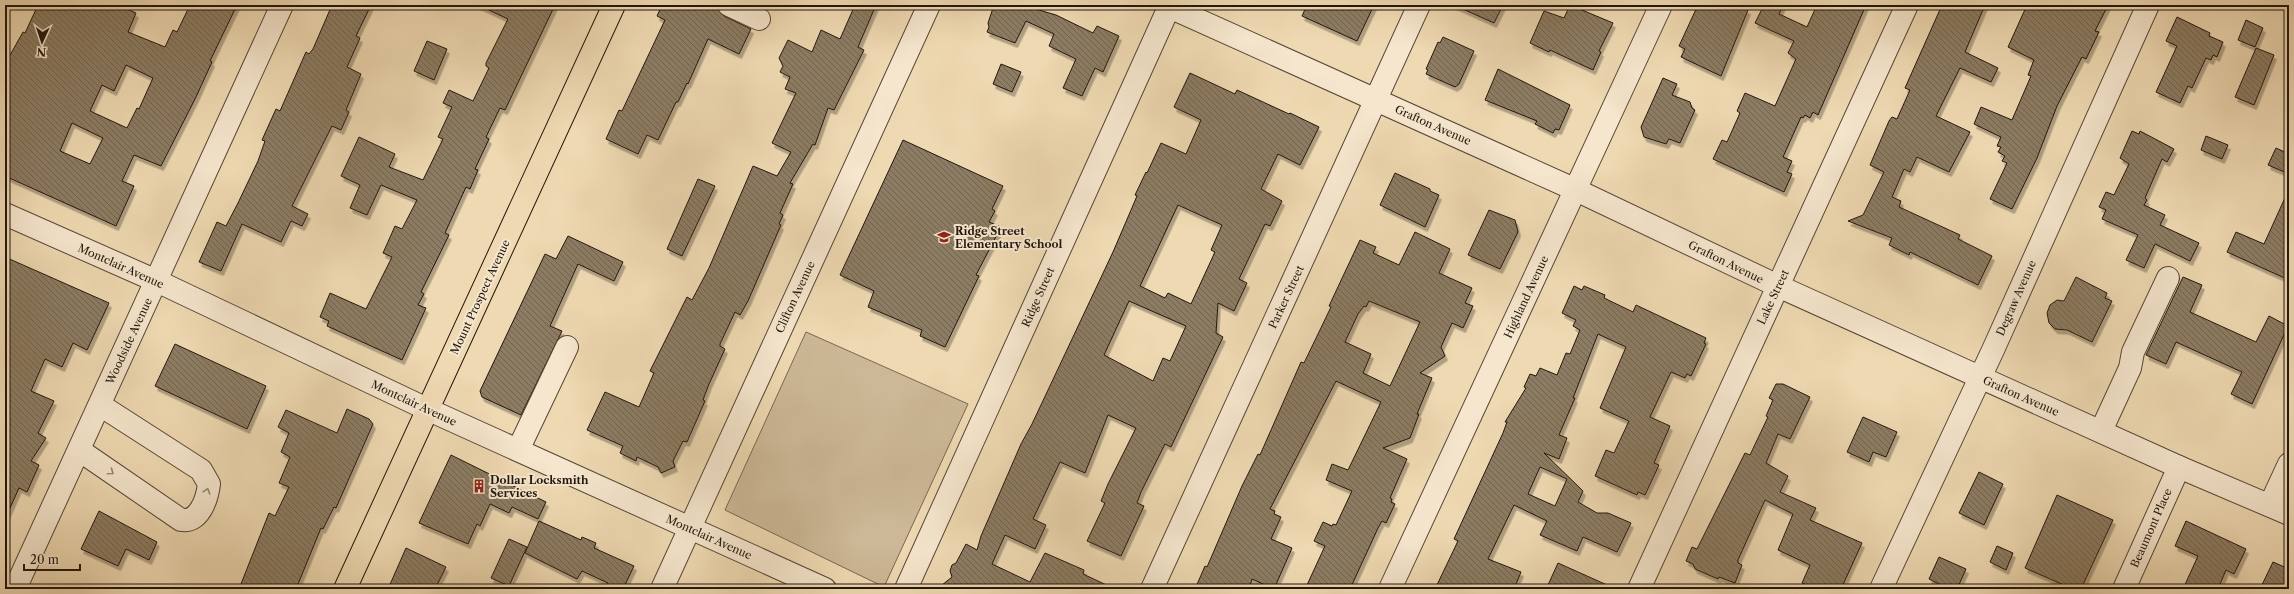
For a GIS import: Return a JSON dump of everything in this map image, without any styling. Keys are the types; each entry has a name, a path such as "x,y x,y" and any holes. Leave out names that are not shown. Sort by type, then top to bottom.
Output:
{"main road":[{"name":"Mount Prospect Avenue","path":"345,589 429,410 614,5"}],"street":[{"name":"Woodside Avenue","path":"16,589 282,5"},
{"path":"728,5 759,19"},
{"name":"Clifton Avenue","path":"662,589 929,5"},
{"name":"Parker Street","path":"1152,589 1420,5"},
{"name":"Highland Avenue","path":"1390,589 1661,5"},
{"name":"Lake Street","path":"1639,589 1907,5"},
{"name":"Degraw Avenue","path":"1881,589 1978,377 1996,343 2148,5"},
{"name":"Grafton Avenue","path":"1168,6 1576,190 1778,286 1978,377 2179,467 2280,509"},
{"name":"Ridge Street","path":"906,589 1168,6"},
{"name":"Montclair Avenue","path":"5,214 156,281 429,410 825,589"},
{"path":"2100,431 2130,368 2133,352 2168,278"},
{"path":"518,450 567,347"},
{"path":"79,450 181,520 188,521 193,519 199,513 209,484 201,470 100,405"},
{"path":"2280,509 2289,464"},
{"name":"Beaumont Place","path":"2124,589 2179,467"}],"shaded area":[{"path":"806,332 968,404 884,587 725,510"}],"building":[{"path":"38,5 118,5 136,13 128,32 165,47 173,30 177,32 190,5 237,5 210,61 212,62 196,97 161,166 134,155 122,181 134,186 116,226 5,176 5,64 23,32 25,33","holes":["126,65 153,78 139,109 137,108 127,128 90,111 102,85 114,91","72,123 103,138 90,164 60,151"]},
{"path":"332,5 371,5 356,36 360,38 347,67 361,74 346,110 349,112 341,130 332,126 292,206 308,214 302,226 291,221 281,242 242,224 221,271 199,262 217,222 226,226 238,203 258,161 265,141 262,140 276,109 280,111 306,52 309,54 313,49"},
{"path":"478,5 555,5 505,110 500,108 486,137 489,139 475,169 478,170 470,189 466,187 445,233 449,235 421,292 424,294 418,305 426,308 402,360 327,326 329,321 320,317 330,293 366,309 392,257 383,253 395,226 402,229 417,200 381,185 367,215 350,208 360,185 341,176 359,137 395,154 389,167 423,180 443,139 438,137 452,107 443,103 449,90 473,101 489,68 486,66 486,63 508,19"},
{"path":"662,5 711,5 717,8 724,16 751,29 739,54 708,39 688,84 687,83 678,102 676,102 658,140 647,135 638,154 606,139 619,110 622,111 665,20 657,16"},
{"path":"855,5 876,5 858,47 864,50 834,110 828,108 815,145 813,144 790,183 793,184 780,213 783,215 779,224 781,225 748,301 740,315 735,312 720,344 720,346 725,349 709,384 703,400 705,401 687,442 683,441 673,461 675,467 661,473 658,467 637,457 636,461 620,453 623,446 587,430 605,392 639,407 654,373 650,371 687,297 692,300 709,268 753,166 777,176 791,152 772,143 796,93 785,89 790,77 780,72 783,66 779,58 788,40 812,52 821,30 840,39"},
{"path":"994,5 1033,5 1032,8 1056,15 1093,33 1097,26 1119,36 1103,72 1095,68 1082,96 1063,88 1076,59 1049,46 1054,34 1026,21 1015,43 987,32 989,27 988,23"},
{"path":"1307,5 1374,5 1357,41 1302,16"},
{"path":"1454,5 1503,5 1494,23"},
{"path":"1570,5 1613,23 1599,51 1601,52 1593,70 1550,50 1549,52 1530,43 1544,11 1564,18"},
{"path":"1698,5 1738,5 1748,10 1721,76 1681,57 1685,49 1679,46"},
{"path":"1764,5 1783,5 1779,14 1807,27 1817,5 1866,5 1818,115 1813,112 1810,118 1805,115 1803,118 1801,117 1783,157 1792,161 1787,172 1792,174 1784,192 1713,159 1722,140 1727,142 1740,113 1737,111 1745,93 1775,106 1796,59 1788,53 1794,41 1755,23"},
{"path":"1942,5 1985,5 1965,52 1998,68 1991,82 1960,68 1936,116 1970,132 1949,172 1917,157 1910,172 1904,169 1892,197 1901,201 1899,207 1960,235 1958,239 1992,256 1978,285 1910,252 1909,255 1889,245 1892,238 1848,221 1863,215 1884,172 1870,165 1889,121 1892,117 1897,119 1910,90 1905,88"},
{"path":"2027,5 2108,5 2095,31 2099,32 2086,59 2082,57 2057,106 2037,158 2012,209 1990,199 2007,163 2002,161 2005,156 1998,152 2001,147 1997,146 2001,137 1974,124 1981,107 2012,120 2031,76 2028,75 2034,60 2008,47"},
{"path":"2177,17 2210,33 2209,36 2223,42 2217,57 2213,55 2211,60 2206,58 2192,88 2188,86 2180,103 2156,92 2177,46 2166,41"},
{"path":"2246,20 2263,28 2255,47 2238,40"},
{"path":"1443,37 1474,51 1459,84 1455,87 1426,74 1428,70 1426,69 1438,42 1440,43"},
{"path":"427,41 447,49 434,80 414,71"},
{"path":"2256,48 2274,55 2254,105 2235,97"},
{"path":"1001,64 1021,72 1012,92 993,84"},
{"path":"1498,69 1570,105 1559,130 1555,129 1553,133 1535,124 1537,121 1485,100"},
{"path":"1190,73 1235,94 1237,90 1319,127 1300,165 1278,154 1261,189 1282,201 1270,226 1265,224 1239,279 1247,283 1234,311 1218,303 1216,333 1223,337 1171,447 1165,444 1141,492 1137,503 1144,506 1121,556 1087,541 1105,503 1101,501 1108,484 1136,428 1108,415 1085,473 1060,462 1033,519 1046,525 1035,549 1005,535 992,564 1030,582 1045,553 1084,570 1083,574 1115,589 937,589 952,577 950,571 952,565 956,563 966,544 977,550 981,536 1021,444 1032,424 1113,252 1137,196 1135,195 1161,143 1186,154 1201,120 1174,107","holes":["1178,205 1222,225 1211,250 1215,252 1191,304 1168,293 1165,298 1140,286","1129,301 1186,326 1170,361 1163,358 1153,381 1104,355"]},
{"path":"1663,78 1677,84 1672,95 1690,102 1692,108 1695,110 1680,143 1669,139 1666,144 1644,137 1641,127"},
{"path":"2132,131 2139,134 2140,131 2174,149 2167,162 2162,159 2145,198 2147,200 2144,205 2165,215 2160,225 2199,243 2190,261 2155,244 2144,268 2126,260 2138,235 2102,219 2106,210 2099,207 2106,192 2114,195 2129,164 2120,158"},
{"path":"2206,136 2228,145 2222,159 2201,150"},
{"path":"903,140 1003,186 992,209 995,211 989,222 1001,227 976,275 979,276 945,347 920,336 922,330 868,307 874,291 840,275"},
{"path":"2276,148 2289,154 2289,174 2268,165"},
{"path":"1395,173 1430,189 1430,191 1439,195 1425,227 1380,205"},
{"path":"698,179 715,186 682,256 667,249"},
{"path":"2289,189 2289,280 2227,252 2236,232 2264,244"},
{"path":"1489,210 1515,220 1518,232 1500,269 1468,255"},
{"path":"1415,232 1450,249 1439,273 1472,288 1465,303 1473,306 1463,328 1452,323 1441,347 1445,356 1420,373 1432,378 1417,414 1419,414 1410,438 1383,448 1407,459 1390,498 1392,499 1391,502 1395,504 1386,523 1382,521 1378,528 1350,589 1315,589 1307,585 1325,546 1314,541 1323,522 1332,526 1333,524 1336,525 1352,491 1326,480 1332,464 1348,470 1381,402 1336,381 1270,509 1275,511 1274,514 1281,517 1271,539 1292,548 1274,589 1252,579 1249,589 1195,589 1205,566 1207,567 1242,486 1258,454 1260,455 1301,362 1304,363 1331,307 1329,306 1360,240 1376,247 1373,253 1399,265","holes":["1369,301 1420,322 1390,386 1363,373 1371,354 1345,342 1358,314 1364,306 1366,307"]},
{"path":"568,236 623,262 614,281 578,264 550,326 562,331 521,415 482,397 480,391 545,254 556,259"},
{"path":"5,257 109,303 87,350 73,343 62,367 45,359 31,391 54,401 38,433 46,438 31,461 39,465 27,492 19,488 5,519"},
{"path":"2076,277 2107,293 2105,298 2112,301 2092,342 2067,330 2055,329 2049,323 2047,313 2050,305 2057,300 2064,301"},
{"path":"2183,277 2202,285 2190,312 2256,342 2269,316 2288,326 2252,404 2231,394 2242,372 2176,342 2166,364 2146,355"},
{"path":"1574,286 1582,290 1584,286 1605,295 1604,298 1633,312 1636,305 1706,338 1704,343 1706,344 1691,376 1687,374 1685,378 1671,372 1650,417 1670,426 1654,463 1659,465 1645,495 1638,492 1637,495 1595,476 1606,450 1614,453 1629,421 1600,408 1626,347 1598,334 1573,398 1575,398 1559,435 1567,438 1559,459 1544,453 1583,491 1578,502 1597,513 1608,513 1631,523 1617,552 1583,537 1577,551 1540,535 1547,521 1514,505 1488,559 1521,572 1514,589 1435,589 1458,541 1454,539 1503,433 1507,422 1505,422 1526,388 1524,387 1530,374 1536,376 1540,368 1557,375 1566,353 1570,354 1580,330 1573,326 1576,320 1562,313","holes":["1540,467 1567,479 1555,506 1528,494"]},
{"path":"175,344 266,386 247,429 155,386"},
{"path":"1776,384 1783,384 1810,397 1790,439 1778,434 1766,463 1788,476 1780,492 1816,508 1810,520 1862,543 1841,589 1817,589 1802,583 1810,565 1778,550 1793,514 1765,500 1738,560 1738,563 1742,565 1735,583 1719,577 1718,579 1695,569 1693,564 1686,561 1692,547 1697,549 1745,453 1750,455 1768,417 1766,416 1773,400 1769,398"},
{"path":"347,409 369,419 373,424 336,508 334,507 323,529 321,528 296,589 239,589 269,513 275,516 289,487 279,483 290,457 281,452 289,433 278,427 286,410 337,433"},
{"path":"1863,417 1897,432 1886,457 1873,452 1869,462 1847,452"},
{"path":"451,455 546,502 538,519 512,507 509,513 490,504 480,526 477,524 468,544 419,523"},
{"path":"1979,472 2003,484 1984,525 1959,513"},
{"path":"2057,495 2113,520 2081,589 2073,589 2025,568"},
{"path":"99,511 157,542 149,560 126,549 118,566 81,549"},
{"path":"539,521 581,540 582,537 596,543 594,548 634,566 623,589 605,589 608,583 582,571 577,579 525,553"},
{"path":"2186,521 2246,549 2234,574 2226,570 2218,589 2183,589 2198,556 2175,546"},
{"path":"509,539 527,547 509,586 491,578"},
{"path":"1997,546 2013,553 2006,570 1990,562"},
{"path":"406,548 446,567 435,589 388,589"},
{"path":"1939,557 1966,569 1957,589 1949,589 1929,579"},
{"path":"2273,562 2289,569 2289,589 2260,589"},
{"path":"1558,563 1616,589 1556,589 1548,585"}],"place":[{"name":"Ridge Street Elementary School","path":"944,237"},
{"name":"Dollar Locksmith Services","path":"479,486"}]}
